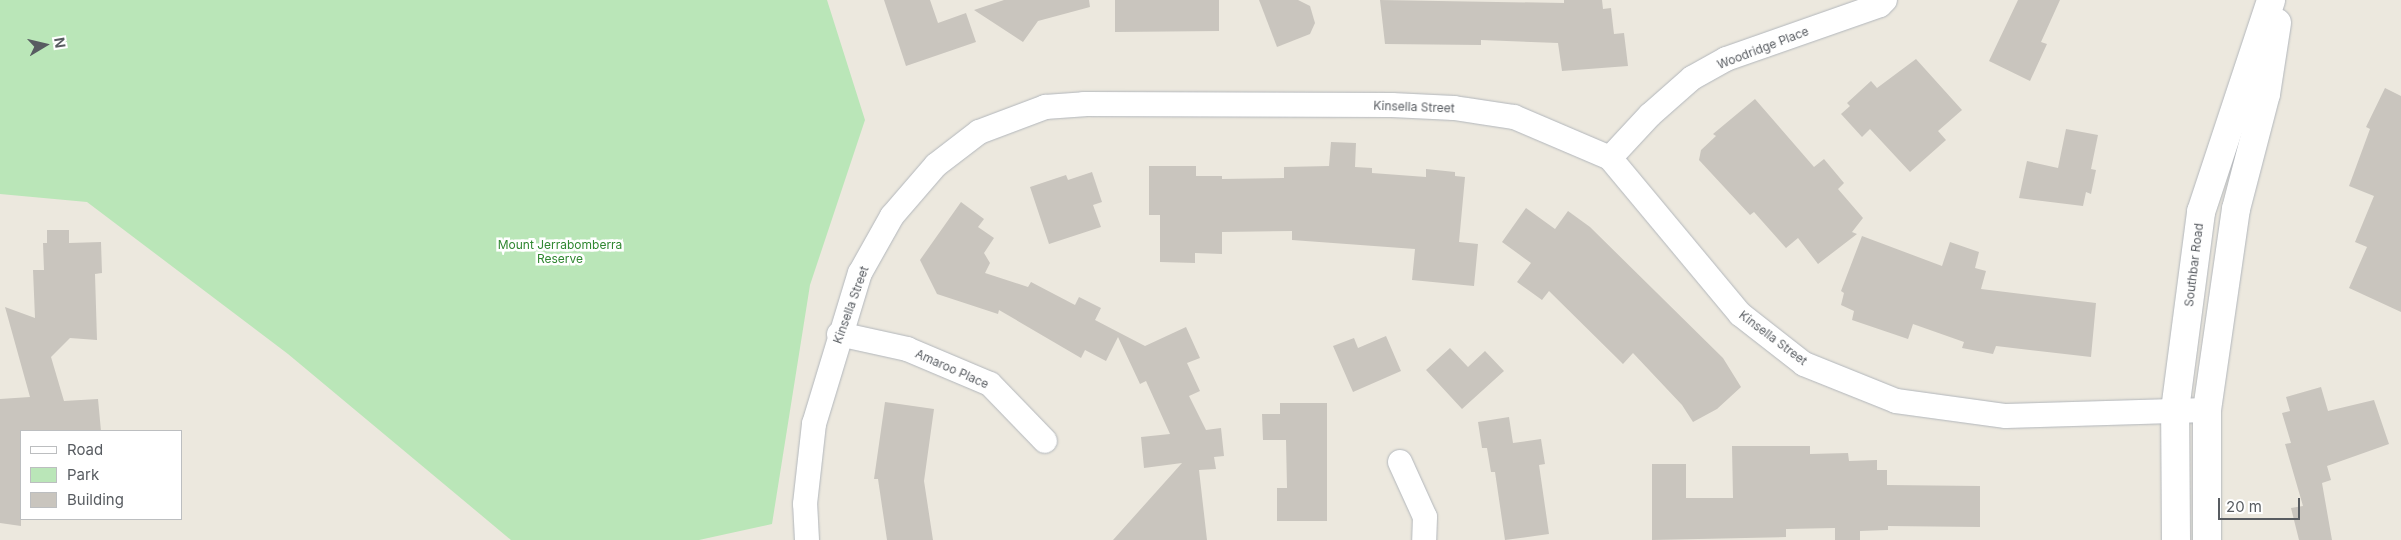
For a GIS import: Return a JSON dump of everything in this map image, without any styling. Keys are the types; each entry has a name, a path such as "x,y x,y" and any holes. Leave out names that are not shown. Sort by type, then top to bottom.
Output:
{"main road":[{"name":"Southbar Road","path":"2176,540 2175,410 2201,212 2271,0"},
{"path":"2207,540 2207,410 2236,210 2266,94 2280,0"}],"street":[{"name":"Woodridge Place","path":"1610,158 1657,108 1692,78 1726,59 1880,5 1885,0"},
{"name":"Kinsella Street","path":"807,540 804,504 814,424 839,334 860,273 892,216 936,165 979,132 1044,107 1094,104 1454,108 1514,117 1610,158 1740,314 1804,364 1896,401 2006,416 2207,410"},
{"name":"Amaroo Place","path":"839,334 907,349 990,384 1045,441"},
{"path":"1400,462 1425,517 1424,540"}],"green space":[{"name":"Mount Jerrabomberra Reserve","path":"0,0 827,0 865,120 810,285 772,524 699,540 511,540 288,354 87,202 0,194"}],"building":[{"path":"884,0 930,0 938,23 966,13 976,42 906,66"},
{"path":"1004,0 1089,0 1090,7 1038,21 1023,42 974,10"},
{"path":"1115,0 1219,0 1219,31 1115,32"},
{"path":"1259,0 1298,0 1310,6 1315,23 1310,34 1277,47"},
{"path":"1380,0 1564,3 1564,0 1602,0 1603,9 1611,8 1614,34 1624,33 1628,66 1562,71 1558,43 1481,40 1481,45 1385,44"},
{"path":"2018,0 2060,0 2041,42 2047,44 2030,81 1989,61"},
{"path":"1916,59 1962,110 1938,131 1946,140 1910,172 1870,129 1862,137 1841,114 1850,106 1847,103 1871,81 1877,88"},
{"path":"2385,88 2401,96 2401,312 2349,288 2367,247 2355,242 2374,196 2349,186 2370,129 2366,127"},
{"path":"1755,99 1814,167 1824,159 1844,183 1838,189 1863,218 1852,232 1857,234 1818,264 1798,238 1786,248 1754,212 1750,215 1699,160 1701,150 1716,136 1713,134"},
{"path":"2066,129 2098,135 2091,169 2096,170 2091,194 2086,192 2083,206 2019,198 2027,161 2058,168"},
{"path":"1331,142 1356,143 1355,167 1372,168 1372,173 1426,177 1426,169 1455,172 1455,176 1465,177 1459,242 1478,244 1474,286 1412,280 1415,249 1292,240 1292,231 1222,232 1222,254 1195,253 1195,263 1160,262 1160,215 1149,215 1149,166 1196,166 1196,176 1222,176 1222,179 1284,178 1284,167 1329,166"},
{"path":"1092,172 1102,202 1093,205 1101,227 1049,244 1030,187 1066,175 1068,180"},
{"path":"961,202 984,219 978,227 994,238 984,253 990,263 985,273 1028,287 1031,282 1075,305 1079,297 1101,308 1095,320 1145,346 1186,327 1200,358 1187,363 1200,391 1189,396 1206,430 1221,428 1224,456 1214,457 1216,469 1199,470 1207,540 1113,540 1182,463 1144,468 1141,437 1170,434 1146,381 1140,384 1118,337 1106,361 1085,350 1081,358 999,310 998,314 937,294 920,260"},
{"path":"1526,208 1555,229 1568,211 1590,227 1723,358 1741,387 1717,409 1693,422 1682,405 1633,353 1623,364 1549,291 1542,300 1517,282 1531,263 1502,242"},
{"path":"47,230 69,230 69,243 101,242 102,273 95,274 97,340 70,338 51,357 64,401 98,399 101,430 20,430 21,526 0,523 0,399 30,397 5,307 35,318 33,270 44,270 43,243 47,243"},
{"path":"1862,236 1942,266 1950,242 1979,252 1975,268 1986,271 1981,289 2096,303 2091,357 1996,346 1993,354 1962,348 1964,342 1913,324 1908,339 1852,320 1854,311 1841,305 1844,293 1841,291"},
{"path":"1386,336 1401,371 1353,392 1333,346 1354,338 1358,348"},
{"path":"1450,348 1468,367 1485,351 1504,371 1462,409 1426,370"},
{"path":"2321,387 2328,411 2374,400 2389,444 2327,466 2331,480 2322,483 2332,540 2299,540 2291,508 2303,506 2285,444 2291,443 2282,413 2290,411 2286,397"},
{"path":"885,402 934,409 924,481 933,540 887,540 878,479 874,479"},
{"path":"1280,403 1327,403 1327,521 1277,521 1277,488 1287,488 1286,440 1263,440 1262,414 1280,414"},
{"path":"1509,417 1513,443 1541,439 1545,464 1539,465 1549,534 1505,540 1495,472 1491,472 1487,448 1482,448 1478,422"},
{"path":"1732,446 1810,446 1810,454 1848,453 1849,461 1877,460 1877,470 1887,470 1887,485 1980,486 1980,527 1888,526 1888,530 1860,531 1860,540 1835,540 1835,528 1786,529 1786,537 1652,540 1652,464 1686,464 1686,498 1733,498"}]}
